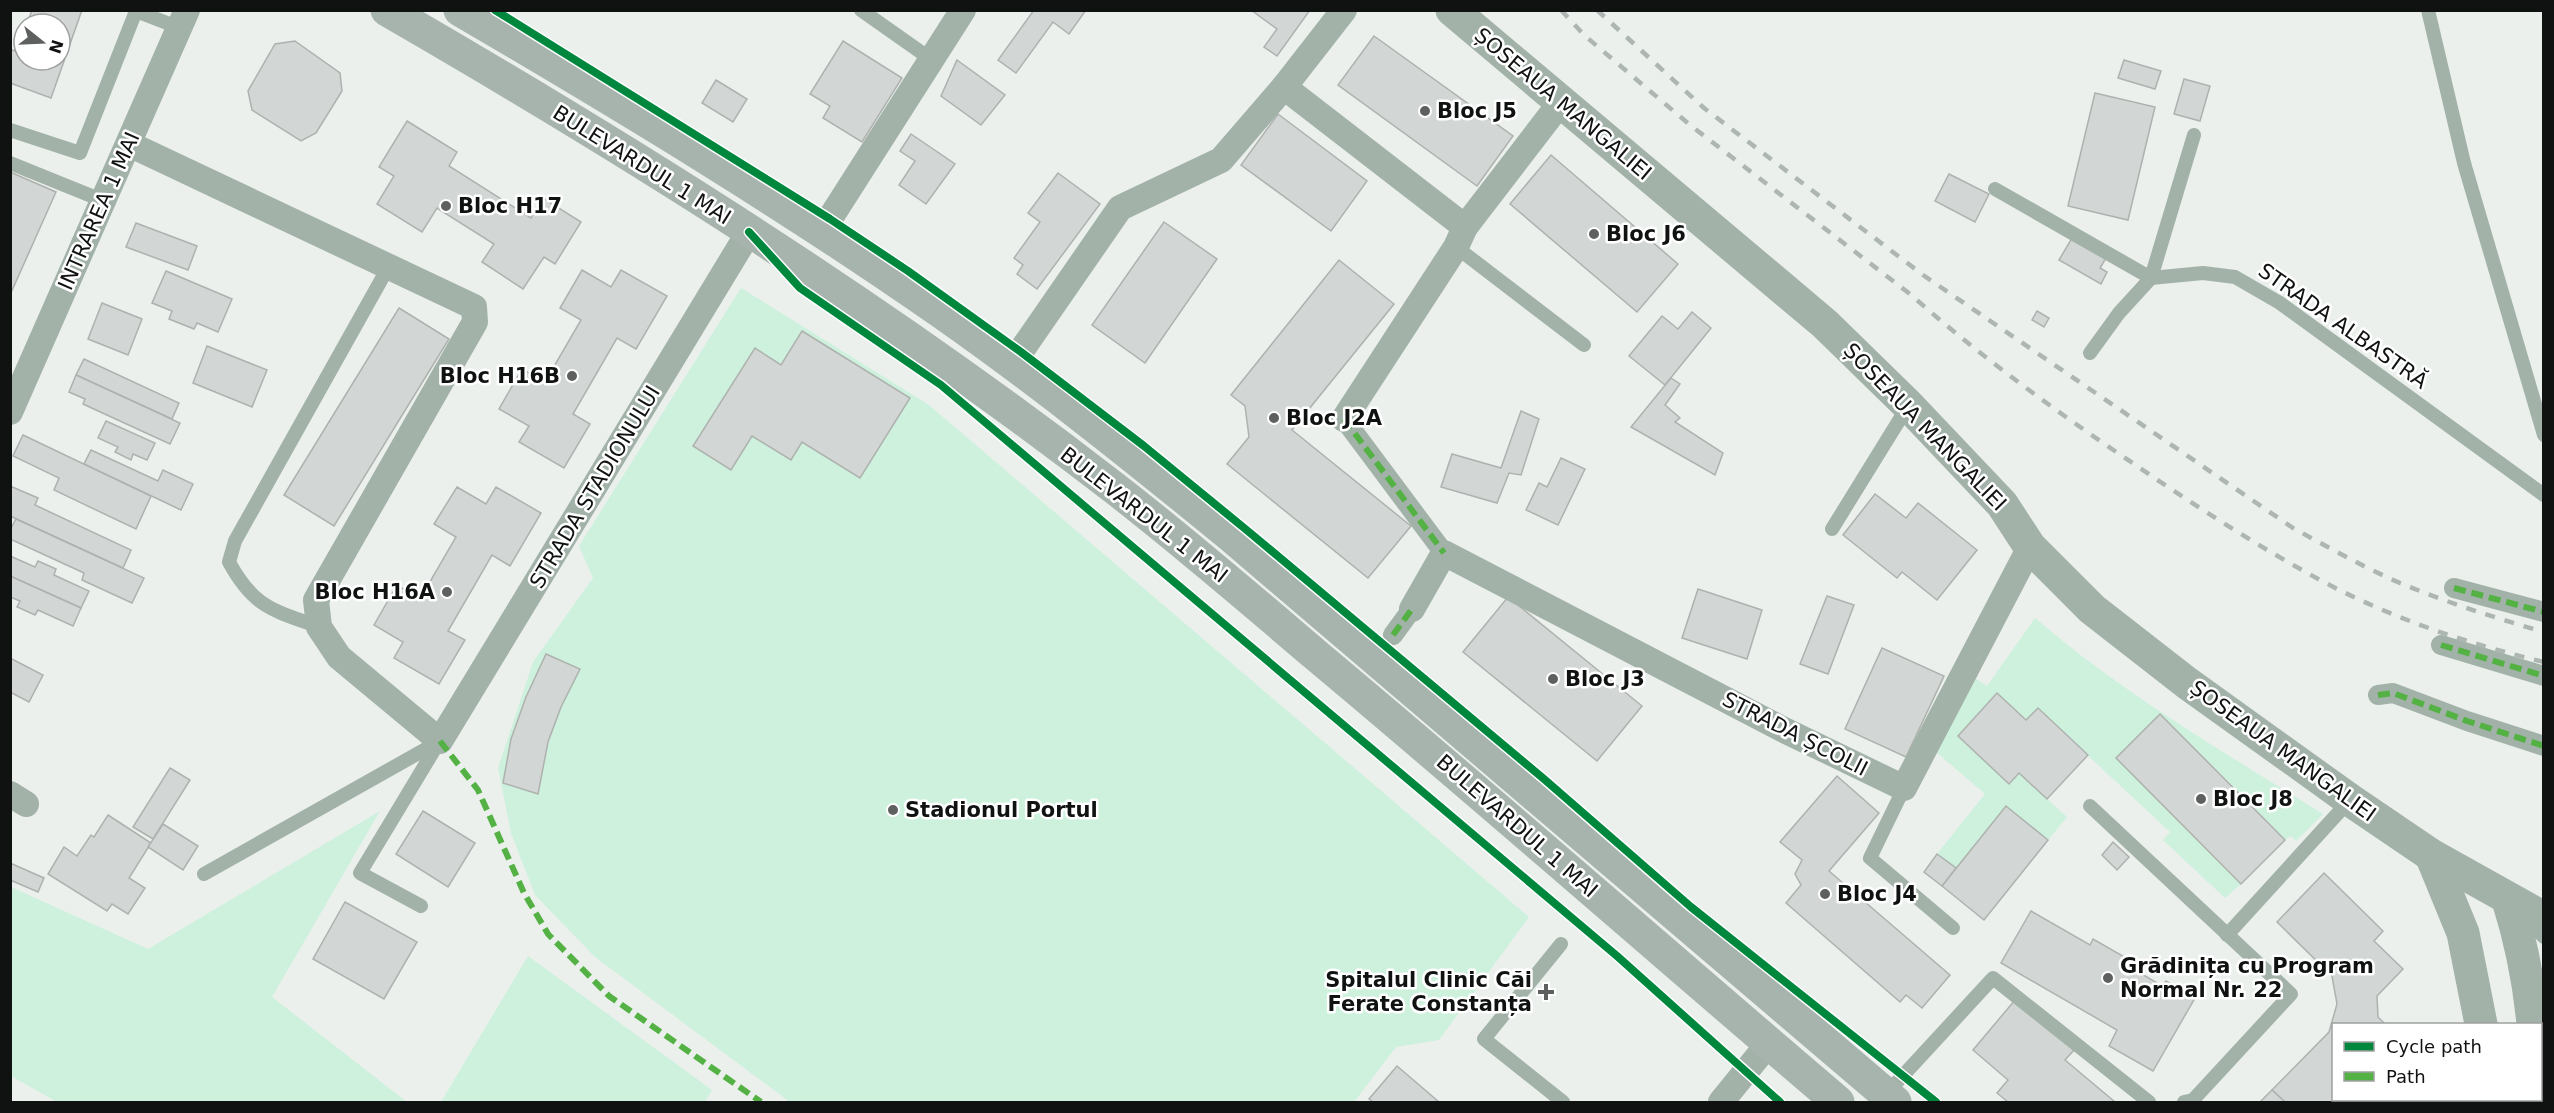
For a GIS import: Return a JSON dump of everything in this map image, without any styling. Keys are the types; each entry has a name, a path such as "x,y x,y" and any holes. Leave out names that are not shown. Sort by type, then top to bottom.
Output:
{"main road":[{"name":"BULEVARDUL 1 MAI","path":"387,10 616,147 749,232 926,350 1114,488 1425,746 1838,1102"},
{"name":"BULEVARDUL 1 MAI","path":"460,10 645,120 822,231 1012,364 1136,458 1231,536 1891,1098"}],"street":[{"path":"822,231 963,10"},
{"path":"1012,364 1120,208 1221,160 1284,87 1344,10"},
{"name":"ȘOSEAUA MANGALIEI","path":"1452,10 1825,324 1908,405 2002,504 2030,547 2092,609 2187,683 2350,800 2431,855 2508,900 2544,918"},
{"name":"INTRAREA 1 MAI","path":"10,412 184,19"},
{"path":"1284,87 1460,237"},
{"path":"1344,419 1460,237 1561,102"},
{"path":"129,144 474,307 475,322 316,600 319,627 339,657 440,741"},
{"name":"STRADA STADIONULUI","path":"440,741 749,232"},
{"name":"STRADA ȘCOLII","path":"1344,419 1444,553 1784,730 1904,788"},
{"path":"1904,788 2030,547"},
{"path":"1393,635 1412,609 1444,553"},
{"path":"2454,588 2544,612"},
{"path":"2441,645 2544,676"},
{"path":"2378,695 2393,693 2544,746"},
{"path":"2431,855 2463,933 2481,1023"},
{"path":"2508,900 2519,936 2530,988 2533,1023"},
{"path":"1721,1102 1769,1043"}],"lane":[{"path":"861,10 932,60"},
{"path":"2428,10 2464,163 2544,435"},
{"path":"10,130 80,153 136,11 184,19"},
{"path":"2090,353 2119,313 2151,278 2194,135"},
{"path":"10,163 104,201"},
{"path":"1995,189 2151,278"},
{"path":"1460,237 1584,345"},
{"path":"319,627 268,608 242,585 229,562 235,541 388,266"},
{"name":"STRADA ALBASTRĂ","path":"2151,278 2203,273 2235,277 2280,303 2544,495"},
{"path":"1832,529 1908,405"},
{"path":"204,874 440,741"},
{"path":"422,906 360,873 440,741"},
{"path":"1904,788 1870,858 1953,928"},
{"path":"2227,934 2350,800"},
{"path":"2090,806 2291,994 2193,1100 2184,1102"},
{"path":"2508,900 2544,937"},
{"path":"1561,944 1484,1039 1563,1102"},
{"path":"1891,1098 1993,978 2149,1102"}],"green space":[{"name":"Stadionul Portul","path":"741,288 929,405 1529,917 1439,1040 1396,1047 1354,1102 790,1102 595,957 535,895 511,833 498,768 533,662 593,578 579,546"},
{"path":"2035,618 2103,672 2139,697 2323,814 2296,841 2291,836 2285,840 2160,715 2116,758 2241,884 2225,898 2163,840 2170,832 2038,709 2026,720 1997,694 1958,736 2009,783 2019,773 2067,817 2048,840 2006,806 1956,868 1937,854 1985,794 1935,751 1975,678 1987,686"},
{"path":"380,811 272,997 407,1102 57,1102 11,1076 11,887 148,949"},
{"path":"528,956 712,1090 705,1102 441,1102"}],"building":[{"path":"32,10 82,10 72,38 72,12 31,12"},
{"path":"1034,10 1086,10 1069,34 1053,22 1016,73 998,60"},
{"path":"1251,10 1310,10 1277,56 1264,47 1277,29"},
{"name":"Bloc J5","path":"1374,36 1513,136 1477,186 1338,85"},
{"path":"295,41 340,73 342,91 316,133 301,141 252,110 248,91 275,44"},
{"path":"843,41 902,78 862,142 823,118 830,106 810,94"},
{"path":"10,49 12,50 12,72 60,72 51,98 10,83"},
{"path":"957,60 1005,95 981,125 941,96"},
{"path":"2124,60 2161,71 2155,89 2118,78"},
{"path":"2184,79 2210,86 2200,121 2174,114"},
{"path":"716,80 747,99 733,122 702,103"},
{"path":"2095,93 2155,107 2128,220 2068,206"},
{"path":"1278,114 1367,181 1331,231 1241,165"},
{"name":"Bloc H17","path":"407,121 457,152 449,166 531,218 543,198 581,222 555,264 544,257 523,289 482,262 494,244 437,208 422,232 377,204 394,176 379,167"},
{"path":"911,134 955,164 926,204 899,185 915,161 900,151"},
{"name":"Bloc J6","path":"1551,155 1678,264 1637,312 1510,204"},
{"path":"10,172 56,192 10,295"},
{"path":"1058,173 1100,204 1037,289 1017,274 1023,265 1014,258 1040,222 1028,213"},
{"path":"1949,174 1989,194 1975,222 1935,201"},
{"path":"1164,222 1217,259 1145,363 1092,325"},
{"path":"136,223 197,246 188,270 126,247"},
{"path":"2072,238 2106,258 2100,268 2107,272 2101,284 2059,260"},
{"name":"Bloc J2A","path":"1339,260 1394,304 1292,430 1411,526 1368,578 1227,464 1249,437 1245,406 1231,395"},
{"name":"Bloc H16B","path":"582,270 611,287 621,270 667,296 636,349 617,338 573,414 590,424 564,468 519,442 529,426 499,409 522,369 545,382 581,320 560,308"},
{"path":"166,271 232,299 218,332 197,323 194,329 169,319 172,311 152,303"},
{"path":"102,303 142,319 128,355 88,339"},
{"path":"399,308 449,339 334,526 284,495"},
{"path":"2037,311 2049,318 2044,327 2032,320"},
{"path":"1692,312 1711,328 1665,385 1629,356 1662,316 1678,329"},
{"path":"802,331 910,398 860,478 802,442 791,460 752,436 731,470 693,446 755,348 781,365"},
{"path":"207,346 267,370 252,407 193,383"},
{"path":"84,359 179,403 172,419 76,375"},
{"path":"76,375 180,423 170,444 83,404 85,399 69,392"},
{"path":"1671,378 1680,384 1665,405 1680,418 1675,422 1723,453 1715,475 1631,427"},
{"path":"1521,411 1539,419 1521,475 1509,473 1497,503 1441,487 1452,454 1501,468"},
{"path":"106,421 155,443 147,460 133,454 131,460 115,452 118,447 98,438"},
{"path":"23,435 151,496 136,529 54,490 59,478 13,456"},
{"path":"91,450 158,481 163,470 193,484 181,510 84,464"},
{"path":"1561,458 1585,469 1558,525 1526,510 1539,483 1547,487"},
{"path":"10,486 38,498 35,505 131,550 123,568 10,516"},
{"name":"Bloc H16A","path":"457,487 486,504 496,487 541,513 510,566 492,555 448,631 465,640 439,684 394,658 403,642 374,625 397,585 420,599 456,537 434,524"},
{"path":"1875,494 1906,518 1918,503 1977,550 1937,600 1902,572 1897,578 1843,535"},
{"path":"16,519 144,578 132,603 82,580 84,573 10,539 10,530"},
{"path":"10,556 35,567 38,561 56,569 54,575 89,591 81,608 10,576"},
{"path":"10,576 81,608 73,626 38,610 35,615 17,607 20,601 10,597"},
{"path":"1698,589 1762,610 1747,659 1682,638"},
{"path":"1827,596 1854,605 1828,674 1800,664"},
{"name":"Bloc J3","path":"1508,597 1642,706 1597,761 1463,652"},
{"path":"1882,648 1944,676 1906,757 1845,729"},
{"path":"546,654 580,669 561,707 548,742 538,794 503,783 511,739 526,697"},
{"path":"10,658 43,675 29,702 10,692"},
{"path":"1997,693 2026,720 2038,708 2088,755 2047,799 2019,773 2009,784 1958,736"},
{"name":"Bloc J8","path":"2160,714 2285,840 2241,884 2116,758"},
{"path":"170,768 190,780 153,839 133,827"},
{"name":"Bloc J4","path":"1837,776 1879,813 1829,871 1950,975 1922,1008 1906,995 1900,1002 1786,903 1801,885 1795,874 1802,860 1780,842"},
{"path":"2006,806 2048,840 1984,920 1942,886"},
{"path":"423,811 475,843 448,887 396,854"},
{"path":"108,815 151,843 129,878 145,888 128,914 112,904 107,911 48,874 64,847 77,856 91,835 94,837"},
{"path":"163,824 198,846 183,870 148,847"},
{"path":"2113,842 2129,857 2117,870 2102,855"},
{"path":"1937,854 1956,868 1942,886 1924,872"},
{"path":"10,863 44,878 38,892 10,880"},
{"path":"2324,873 2383,931 2374,941 2403,969 2377,996 2378,1017 2384,1023 2332,1023 2332,1101 2358,1101 2357,1102 2285,1102 2272,1090 2329,1032 2337,1004 2332,976 2277,922"},
{"path":"345,902 417,942 384,999 313,959"},
{"path":"2031,911 2090,945 2093,939 2128,959 2125,964 2162,986 2166,981 2195,998 2153,1071 2109,1046 2117,1030 2001,963"},
{"path":"2015,1000 2074,1050 2065,1060 2115,1102 2008,1102 1997,1093 2008,1080 1973,1050"},
{"path":"1397,1066 1439,1102 1373,1102 1369,1099"},
{"path":"2272,1090 2285,1102 2260,1102"},
{"path":"2358,1101 2405,1101 2405,1102 2357,1102"}],"railway":[{"path":"1561,10 1584,35 1690,125 1910,294 2020,384 2182,496 2298,568 2375,607 2430,629 2544,662"},
{"path":"1597,10 1704,108 1923,275 2293,528 2359,564 2400,583 2435,597 2544,632"}],"marked path":[{"path":"1344,419 1444,553"},
{"path":"2454,588 2544,612"},
{"path":"1393,635 1412,609"},
{"path":"2441,645 2544,676"},
{"path":"2378,695 2393,693 2467,721 2544,746"},
{"path":"440,741 478,790 524,893 548,934 609,996 761,1102"}],"cycle path":[{"path":"495,10 830,219 908,271 1021,352 1144,446 1249,532 1544,779 1691,907 1936,1102"},
{"path":"749,232 800,288 941,385 1617,956 1780,1102"}],"place":[{"name":"Bloc J5","path":"1425,111"},
{"name":"Bloc H17","path":"446,206"},
{"name":"Bloc J6","path":"1594,234"},
{"name":"Bloc H16B","path":"572,376"},
{"name":"Bloc J2A","path":"1274,418"},
{"name":"Bloc H16A","path":"447,592"},
{"name":"Bloc J3","path":"1553,679"},
{"name":"Bloc J8","path":"2201,799"},
{"name":"Stadionul Portul","path":"893,810"},
{"name":"Bloc J4","path":"1825,894"},
{"name":"Grădinița cu Program Normal Nr. 22","path":"2108,978"},
{"name":"Spitalul Clinic Căi Ferate Constanța","path":"1546,992"}]}
